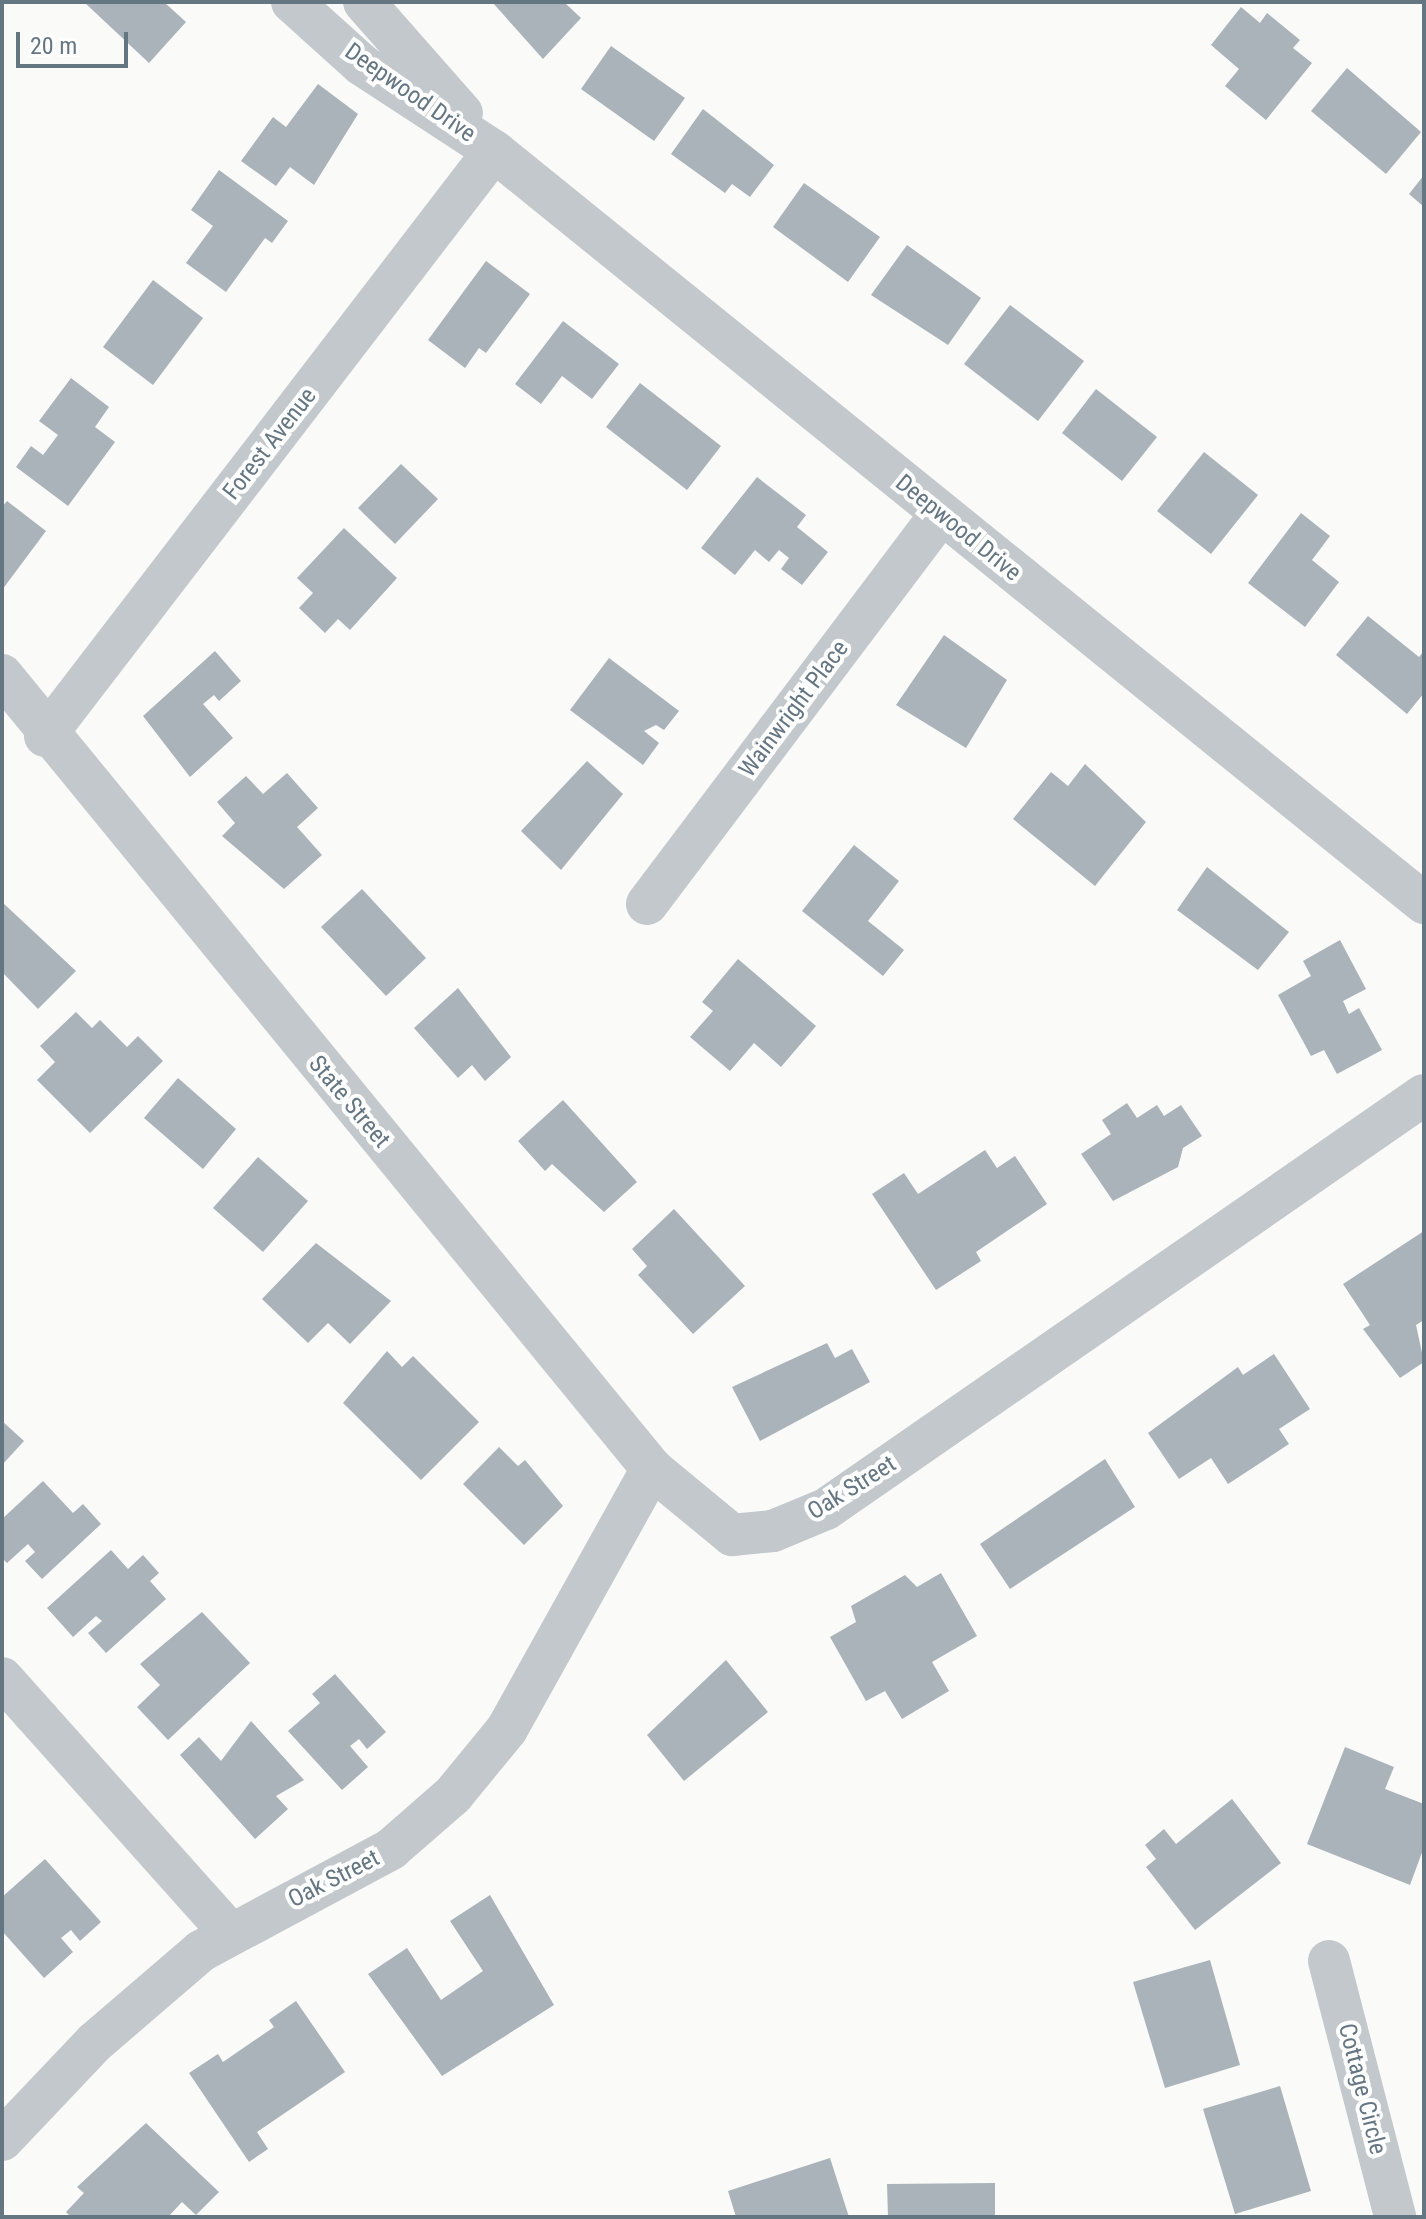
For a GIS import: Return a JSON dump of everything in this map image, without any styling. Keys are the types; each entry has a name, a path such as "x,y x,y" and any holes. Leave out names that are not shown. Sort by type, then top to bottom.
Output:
{"street":[{"name":"Deepwood Drive","path":"292,2 362,65 494,151 1424,903"},
{"name":"Deepwood Drive","path":"364,2 494,151"},
{"name":"Forest Avenue","path":"45,736 494,151"},
{"name":"Wainwright Place","path":"647,904 941,514"},
{"name":"State Street","path":"2,675 45,736 652,1469"},
{"name":"State Street","path":"2,716 45,736"},
{"name":"Oak Street","path":"2,2140 148,1992 229,1932 391,1849 453,1795 507,1729 652,1469 732,1535 773,1531 826,1509 1424,1095"},
{"path":"2,1678 229,1932"},
{"name":"Cottage Circle","path":"1329,1961 1395,2217"}],"building":[{"path":"84,2 164,2 186,22 149,63"},
{"path":"492,2 564,2 581,18 543,59"},
{"path":"1241,7 1260,23 1267,13 1300,40 1293,48 1312,63 1266,120 1225,86 1239,69 1211,45"},
{"path":"611,46 685,98 654,141 581,89"},
{"path":"1347,68 1421,132 1386,174 1311,111"},
{"path":"318,84 358,114 314,185 290,167 276,186 241,161 273,117 286,127"},
{"path":"703,109 774,165 750,197 732,184 725,193 671,154"},
{"path":"219,170 288,221 272,243 265,238 226,292 186,263 213,226 191,210"},
{"path":"1424,175 1424,207 1409,194"},
{"path":"804,183 880,237 848,282 773,227"},
{"path":"907,245 981,298 948,345 871,295"},
{"path":"486,261 530,294 486,353 479,348 465,368 428,340"},
{"path":"153,280 203,318 153,385 103,347"},
{"path":"1010,305 1084,361 1038,421 964,364"},
{"path":"563,321 619,364 592,399 562,376 541,404 515,384"},
{"path":"71,378 109,407 95,427 115,442 68,506 16,467 31,446 43,455 58,435 39,421"},
{"path":"640,383 721,446 687,490 606,427"},
{"path":"1096,389 1157,437 1122,481 1062,433"},
{"path":"1204,452 1258,495 1211,554 1157,511"},
{"path":"401,464 438,499 395,544 358,508"},
{"path":"757,477 806,515 797,527 828,552 802,585 781,569 789,558 779,550 769,562 755,550 735,575 701,548"},
{"path":"7,501 46,531 2,590 2,507"},
{"path":"1301,513 1330,536 1312,560 1339,582 1305,627 1248,583"},
{"path":"344,528 397,578 350,630 338,619 325,633 299,608 313,593 297,578"},
{"path":"1368,616 1419,657 1424,651 1424,693 1407,714 1336,655"},
{"path":"944,635 1007,680 966,748 896,705"},
{"path":"215,651 241,681 219,701 214,695 203,704 233,738 190,777 143,716"},
{"path":"609,658 679,711 664,730 656,725 644,731 659,743 643,765 570,710"},
{"path":"587,761 623,794 561,870 521,831"},
{"path":"1085,764 1146,822 1095,886 1013,819 1051,772 1068,786"},
{"path":"287,773 318,808 297,827 322,855 284,889 222,836 235,823 217,802 246,776 263,794"},
{"path":"854,845 899,881 868,921 904,950 883,976 802,911"},
{"path":"1207,867 1289,932 1258,970 1177,910"},
{"path":"362,889 426,958 386,996 321,927"},
{"path":"2,902 76,971 38,1009 2,972"},
{"path":"1340,940 1366,989 1343,1001 1349,1014 1359,1008 1382,1050 1337,1074 1324,1050 1311,1056 1278,995 1311,976 1303,961"},
{"path":"738,959 816,1026 781,1067 754,1043 730,1071 690,1037 713,1011 702,1002"},
{"path":"458,988 511,1057 485,1081 472,1065 458,1078 414,1028"},
{"path":"76,1012 92,1028 100,1020 127,1047 138,1036 163,1061 90,1133 37,1080 55,1062 40,1046"},
{"path":"178,1078 236,1129 203,1169 144,1118"},
{"path":"563,1100 637,1182 604,1212 552,1164 545,1171 518,1141"},
{"path":"1127,1103 1137,1118 1157,1105 1164,1116 1181,1105 1202,1136 1183,1148 1178,1167 1113,1201 1081,1154 1111,1134 1102,1120"},
{"path":"985,1150 997,1168 1015,1156 1047,1204 976,1252 981,1261 936,1290 872,1194 904,1173 918,1194"},
{"path":"258,1157 308,1201 263,1252 213,1208"},
{"path":"674,1209 745,1286 693,1334 638,1275 647,1266 632,1249"},
{"path":"1424,1231 1424,1320 1416,1325 1424,1362 1400,1378 1363,1329 1370,1325 1343,1284"},
{"path":"316,1243 391,1301 350,1344 328,1323 308,1343 262,1299"},
{"path":"827,1343 835,1358 852,1349 870,1382 760,1441 732,1387"},
{"path":"387,1351 402,1367 413,1356 479,1422 421,1480 343,1403"},
{"path":"1274,1354 1310,1409 1279,1429 1289,1444 1228,1484 1211,1458 1179,1479 1148,1433 1238,1367 1243,1375"},
{"path":"2,1421 24,1441 2,1465"},
{"path":"499,1447 518,1466 525,1460 563,1506 524,1545 463,1484"},
{"path":"1105,1459 1135,1507 1010,1589 980,1544"},
{"path":"43,1481 73,1513 83,1504 101,1524 42,1579 25,1561 35,1552 28,1544 7,1563 2,1558 2,1519"},
{"path":"111,1550 128,1569 143,1555 159,1573 150,1581 166,1599 106,1653 88,1633 102,1621 96,1616 73,1637 47,1608"},
{"path":"941,1573 977,1636 932,1662 949,1691 902,1719 885,1691 866,1701 830,1637 856,1622 851,1606 905,1575 917,1587"},
{"path":"202,1612 250,1663 168,1740 137,1707 160,1685 140,1664"},
{"path":"726,1660 768,1712 684,1781 647,1735"},
{"path":"335,1674 386,1732 367,1749 359,1739 350,1746 368,1767 342,1790 288,1731 320,1703 312,1694"},
{"path":"251,1721 304,1780 276,1796 288,1809 255,1839 180,1755 199,1737 221,1761"},
{"path":"1345,1747 1394,1767 1385,1789 1424,1804 1424,1847 1410,1885 1307,1844"},
{"path":"1232,1799 1281,1863 1195,1930 1146,1867 1156,1859 1145,1845 1164,1829 1176,1844"},
{"path":"45,1859 101,1922 80,1941 71,1930 61,1938 73,1952 44,1978 2,1931 2,1897"},
{"path":"490,1895 554,2005 442,2076 368,1974 407,1948 441,2000 483,1971 450,1921"},
{"path":"1210,1960 1240,2065 1165,2088 1133,1982"},
{"path":"296,2001 345,2072 257,2132 268,2149 249,2162 189,2073 218,2054 223,2062 274,2027 269,2020"},
{"path":"1280,2086 1311,2191 1235,2214 1203,2109"},
{"path":"146,2123 219,2192 196,2215 182,2202 168,2217 71,2217 66,2212 84,2193 77,2187"},
{"path":"830,2158 849,2217 736,2217 728,2191"},
{"path":"995,2183 995,2217 888,2217 887,2184"}]}
